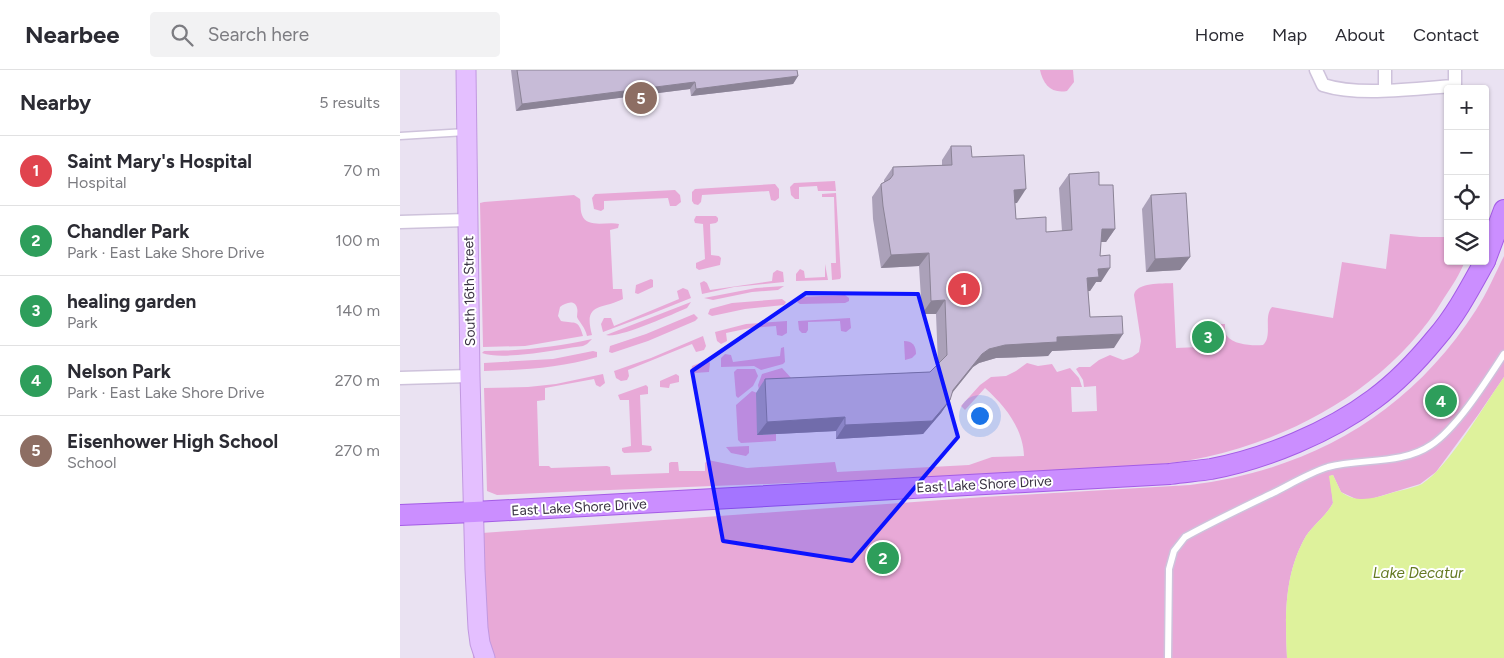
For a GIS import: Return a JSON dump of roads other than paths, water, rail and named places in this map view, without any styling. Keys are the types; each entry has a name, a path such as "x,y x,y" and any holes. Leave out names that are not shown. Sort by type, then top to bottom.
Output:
{"main road":[{"name":"East Lake Shore Drive","path":"1489,251 1502,217"},
{"name":"East Lake Shore Drive","path":"400,515 1170,474 1211,469 1247,460 1292,444 1324,429 1374,399 1408,369 1437,337 1462,302 1483,265"}],"street":[{"name":"South 16th Street","path":"466,70 470,376 476,610 480,643 485,658"},
{"path":"1316,70 1323,85 1340,90 1385,90 1455,86 1455,70"},
{"path":"1385,70 1385,90"},
{"path":"400,222 468,220"},
{"path":"400,378 470,376"}],"lane":[{"path":"400,136 467,132"},
{"path":"1168,658 1169,569 1174,551 1185,536 1318,470 1349,463 1403,456 1422,451 1439,440 1458,418 1504,354"}],"water":[{"name":"Lake Decatur","path":"1504,377 1504,658 1287,658 1286,611 1293,565 1306,536 1333,503 1329,476 1333,475 1341,492 1358,499 1376,497 1422,484 1432,476 1455,450"}],"place":[{"name":"Eisenhower High School","path":"641,98"},
{"name":"Saint Mary's Hospital","path":"964,289"},
{"name":"healing garden","path":"1208,337"},
{"name":"Nelson Park","path":"1441,401"},
{"name":"Chandler Park","path":"883,558"}]}
